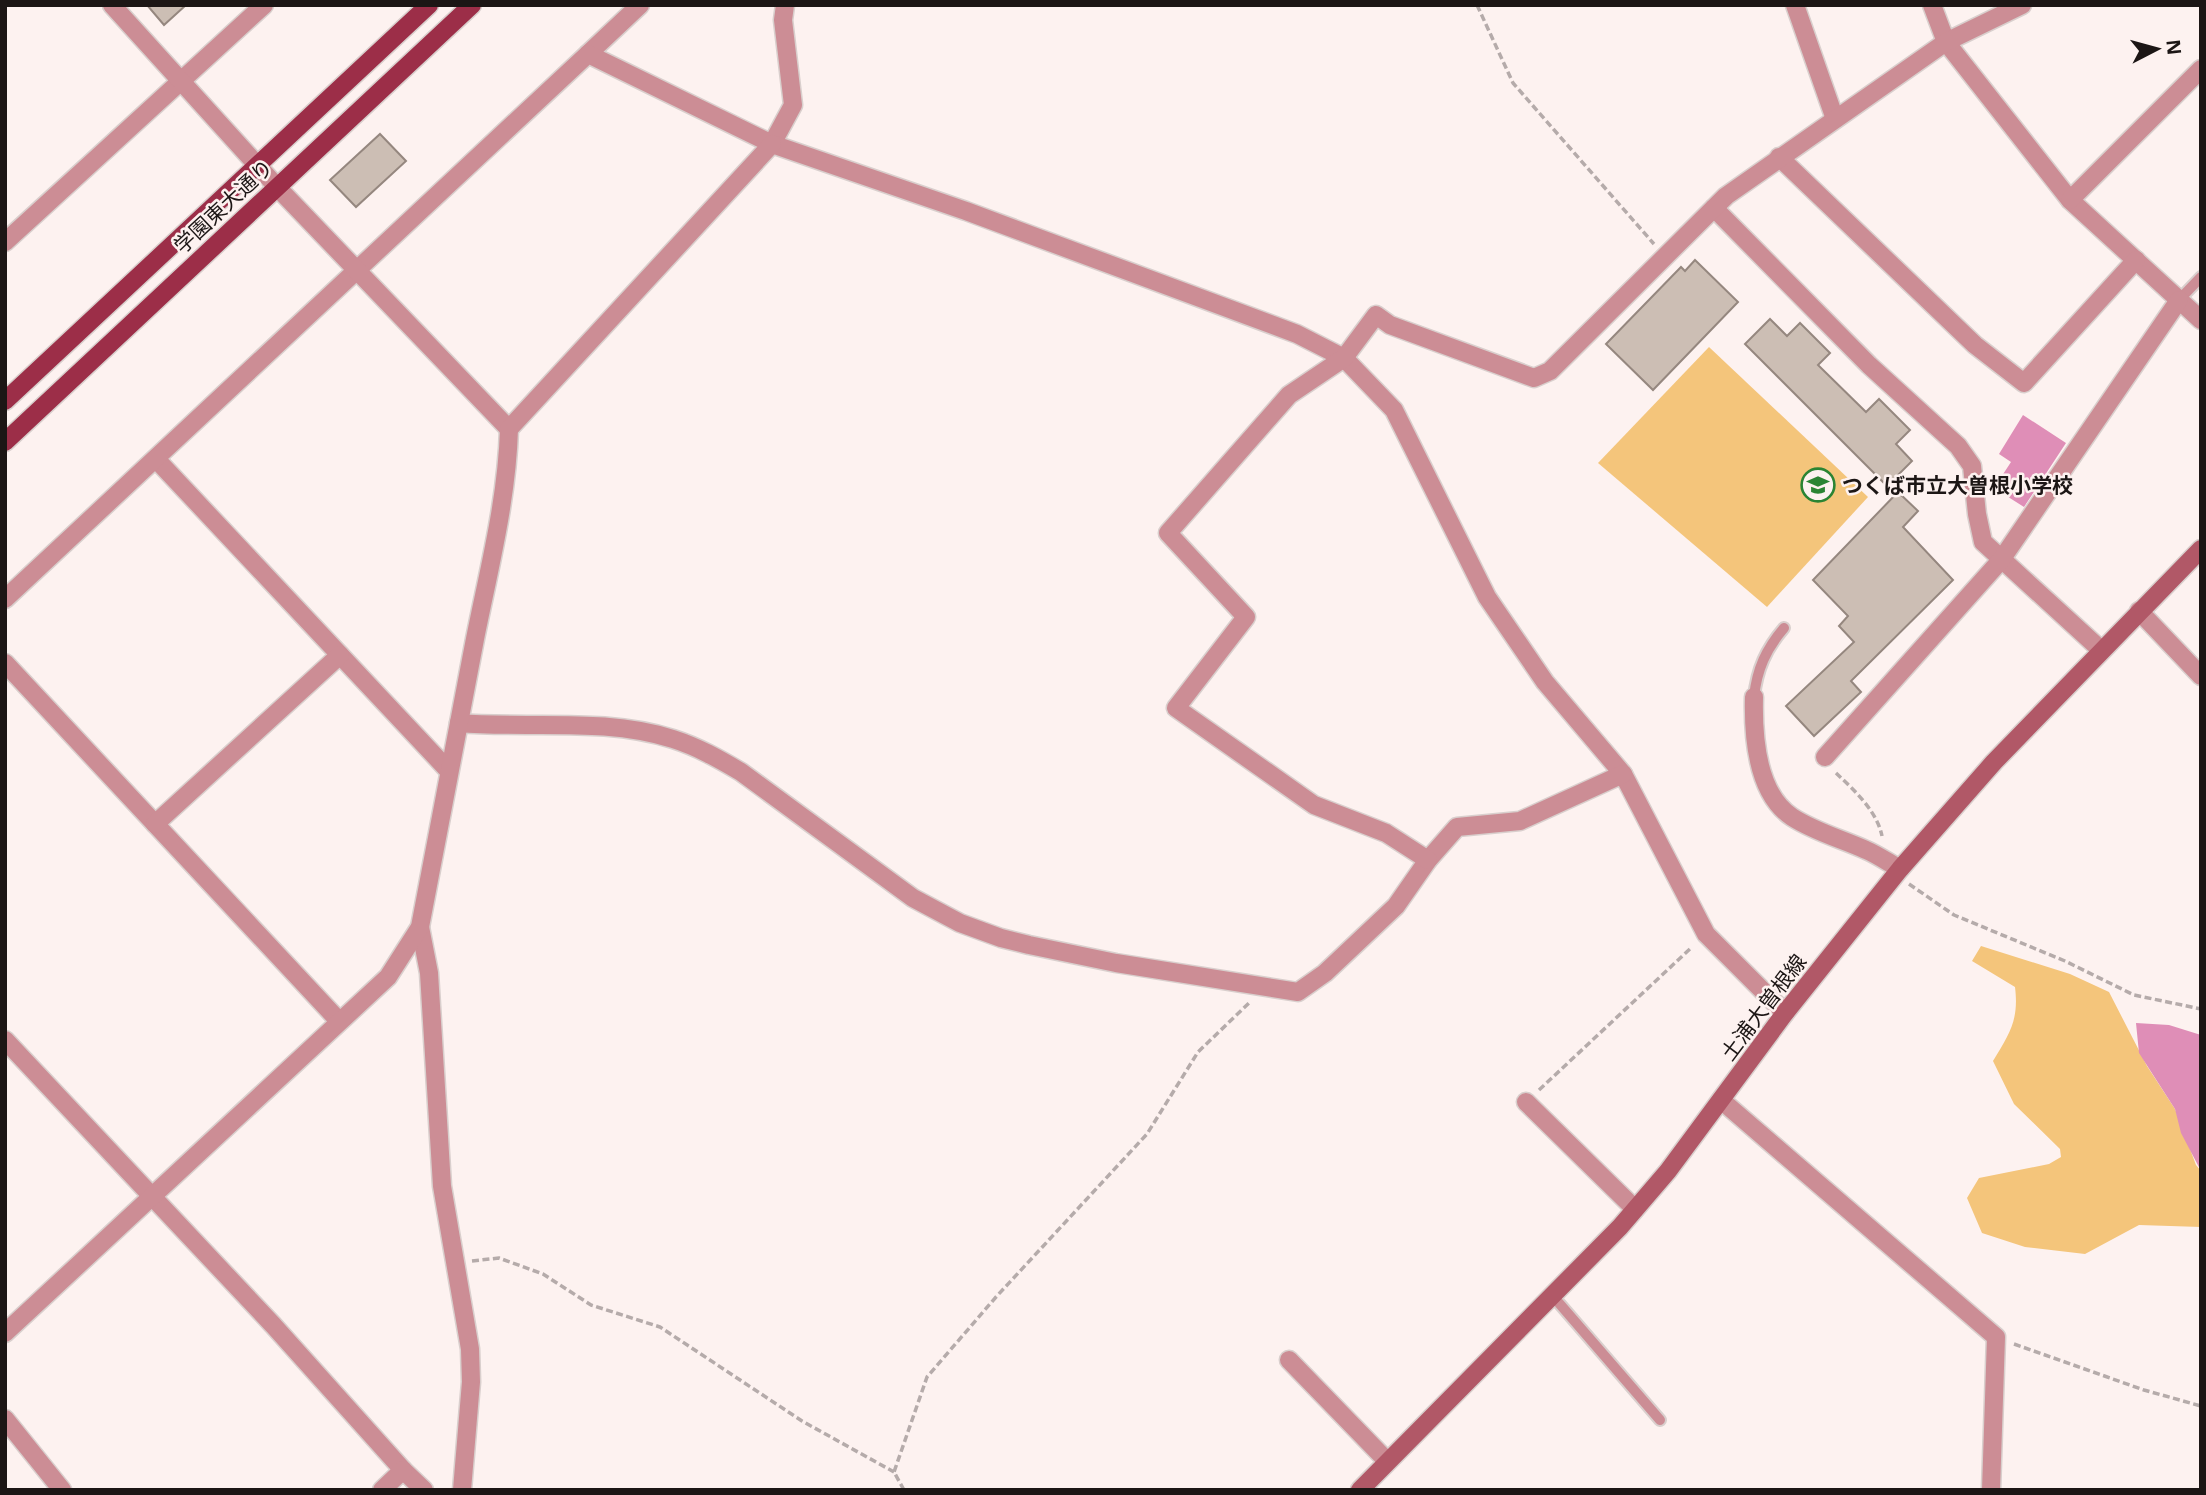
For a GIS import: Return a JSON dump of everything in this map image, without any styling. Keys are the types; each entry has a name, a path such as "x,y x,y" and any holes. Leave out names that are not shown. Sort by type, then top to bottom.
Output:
{"main road":[{"name":"学園東大通り","path":"5,401 429,5"},
{"name":"学園東大通り","path":"5,442 472,5"},
{"name":"土浦大曽根線","path":"1360,1490 1635,1209 1668,1171 1785,1013 1898,872 1994,762 2201,549"}],"street":[{"path":"113,5 277,187 509,429"},
{"path":"5,243 264,5"},
{"path":"5,598 640,5"},
{"path":"462,1490 471,1382 470,1349 442,1186 429,973 421,927 508,472 509,429 772,144 793,105 783,20 785,5"},
{"path":"1795,5 1835,119"},
{"path":"1931,5 1947,43 2070,200 2201,320"},
{"path":"1428,860 1386,833 1314,805 1176,708 1246,617 1168,533 1289,396 1344,358 1376,316 1390,326 1534,378 1550,371 1726,196 1947,43 2022,5"},
{"path":"588,54 772,144 966,211 1297,334 1344,358 1394,410 1487,597 1545,682 1623,774 1706,934 1785,1013"},
{"path":"2070,200 2201,69"},
{"path":"1779,157 1975,345 2024,383 2136,260"},
{"path":"1714,208 1868,365 1964,454 1972,466 1983,542 2101,650"},
{"path":"1825,757 2001,560 2179,300"},
{"path":"156,459 449,770"},
{"path":"2139,611 2201,676"},
{"path":"155,824 341,655"},
{"path":"5,663 339,1021"},
{"path":"1754,696 1753,720 1762,772 1775,801 1791,816 1817,830 1868,850 1898,872"},
{"path":"459,723 625,728 671,738 714,755 741,772 913,898 960,923 1001,938 1116,963 1298,992 1325,973 1396,906 1428,860 1457,827 1520,821 1623,774"},
{"path":"5,1333 388,977 421,927"},
{"path":"5,1040 424,1490"},
{"path":"1721,1100 1996,1337 1991,1490"},
{"path":"1526,1102 1635,1209"},
{"path":"1289,1360 1387,1461"},
{"path":"5,1419 62,1490"},
{"path":"382,1490 403,1470"}],"lane":[{"path":"2179,300 2201,277"},
{"path":"1754,696 1756,677 1762,660 1784,628"},
{"path":"1552,1295 1660,1420"}],"path":[{"path":"1477,5 1513,83 1664,256"},
{"path":"1825,757 1831,768 1858,794 1880,826 1883,841"},
{"path":"1898,872 1954,915 2065,961 2134,995 2201,1009"},
{"path":"1526,1102 1706,934"},
{"path":"894,1472 927,1377 996,1297 1147,1134 1198,1052 1265,987"},
{"path":"456,1263 499,1258 543,1274 591,1305 660,1327 802,1421 894,1472 904,1490"},
{"path":"1996,1337 2144,1390 2201,1406"}],"shaded area":[{"path":"1709,347 1868,497 1767,607 1598,463"},
{"path":"2023,415 2066,443 2024,507 1994,488 2011,462 1999,454"},
{"path":"1981,946 2070,974 2109,992 2147,1066 2175,1109 2196,1165 2201,1171 2201,1227 2139,1225 2085,1254 2025,1247 1982,1233 1967,1198 1979,1178 2049,1164 2061,1157 2060,1149 2014,1104 1993,1061 2012,1026 2016,1009 2015,987 1972,961"},
{"path":"2136,1023 2169,1025 2201,1035 2201,1171 2181,1133 2175,1109 2139,1053"}],"building":[{"path":"147,5 186,5 164,25"},
{"path":"380,134 406,161 356,207 330,180"},
{"path":"1695,260 1738,302 1653,390 1606,344 1681,267 1685,271"},
{"path":"1770,319 1787,336 1800,323 1830,353 1818,365 1866,412 1879,399 1910,430 1896,444 1912,461 1887,486 1745,344"},
{"path":"1898,492 1918,511 1903,527 1953,580 1851,681 1861,692 1814,736 1786,706 1854,642 1839,626 1848,616 1813,580"}],"place":[{"name":"つくば市立大曽根小学校","path":"1818,485"}]}
